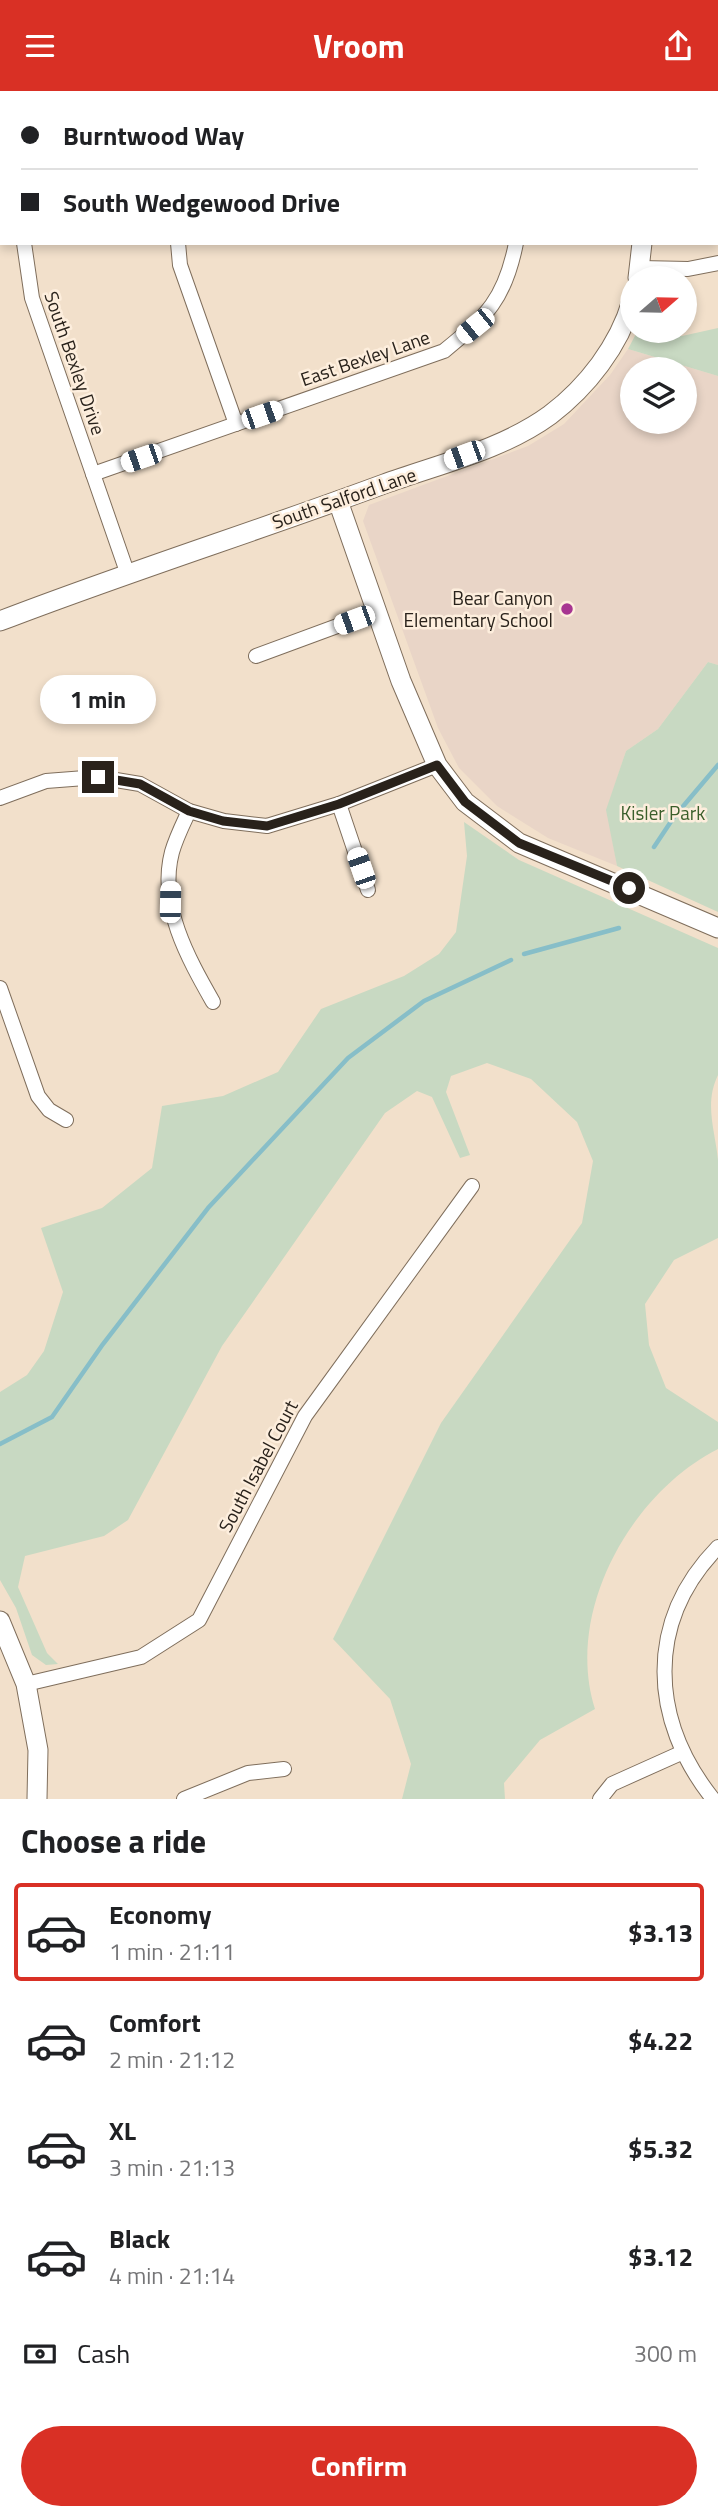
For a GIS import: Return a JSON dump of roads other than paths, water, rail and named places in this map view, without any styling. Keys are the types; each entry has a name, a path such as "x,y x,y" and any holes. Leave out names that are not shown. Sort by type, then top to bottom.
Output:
{"street":[{"name":"South Bexley Drive","path":"24,245 32,298 127,572"},
{"path":"178,245 180,265 236,424"},
{"name":"East Bexley Lane","path":"93,474 444,351 475,326 494,305 509,276 516,245"},
{"path":"640,266 642,245"},
{"path":"697,267 718,263"},
{"name":"South Salford Lane","path":"0,621 127,572 338,501 514,437 551,414 582,386 607,356 620,327"},
{"path":"338,501 401,681 437,765 465,802 519,843 718,928"},
{"path":"257,656 378,611"},
{"path":"0,798 46,781 98,777 140,784 189,811 223,821 267,826 339,804 437,765"},
{"path":"339,804 368,890"},
{"path":"189,811 172,853 170,902 186,955 213,1002"},
{"path":"0,988 38,1096 49,1110 66,1120"},
{"name":"South Isabel Court","path":"26,1684 141,1657 199,1620 305,1416 472,1186"},
{"path":"713,1799 681,1753 669,1717 664,1683 666,1648 681,1597 698,1567 718,1548"},
{"path":"0,1621 26,1684 38,1750 37,1799"},
{"path":"600,1799 612,1784 681,1753"},
{"path":"184,1799 248,1773 284,1769"}],"waterway":[{"path":"654,847 674,817 718,765"},
{"path":"524,954 619,928"},
{"path":"0,1444 52,1417 103,1344 208,1208 348,1058 424,1001 511,960"}],"place":[{"name":"Bear Canyon Elementary School","path":"567,609"}],"park label":[{"name":"Kisler Park","path":"663,813"}]}
